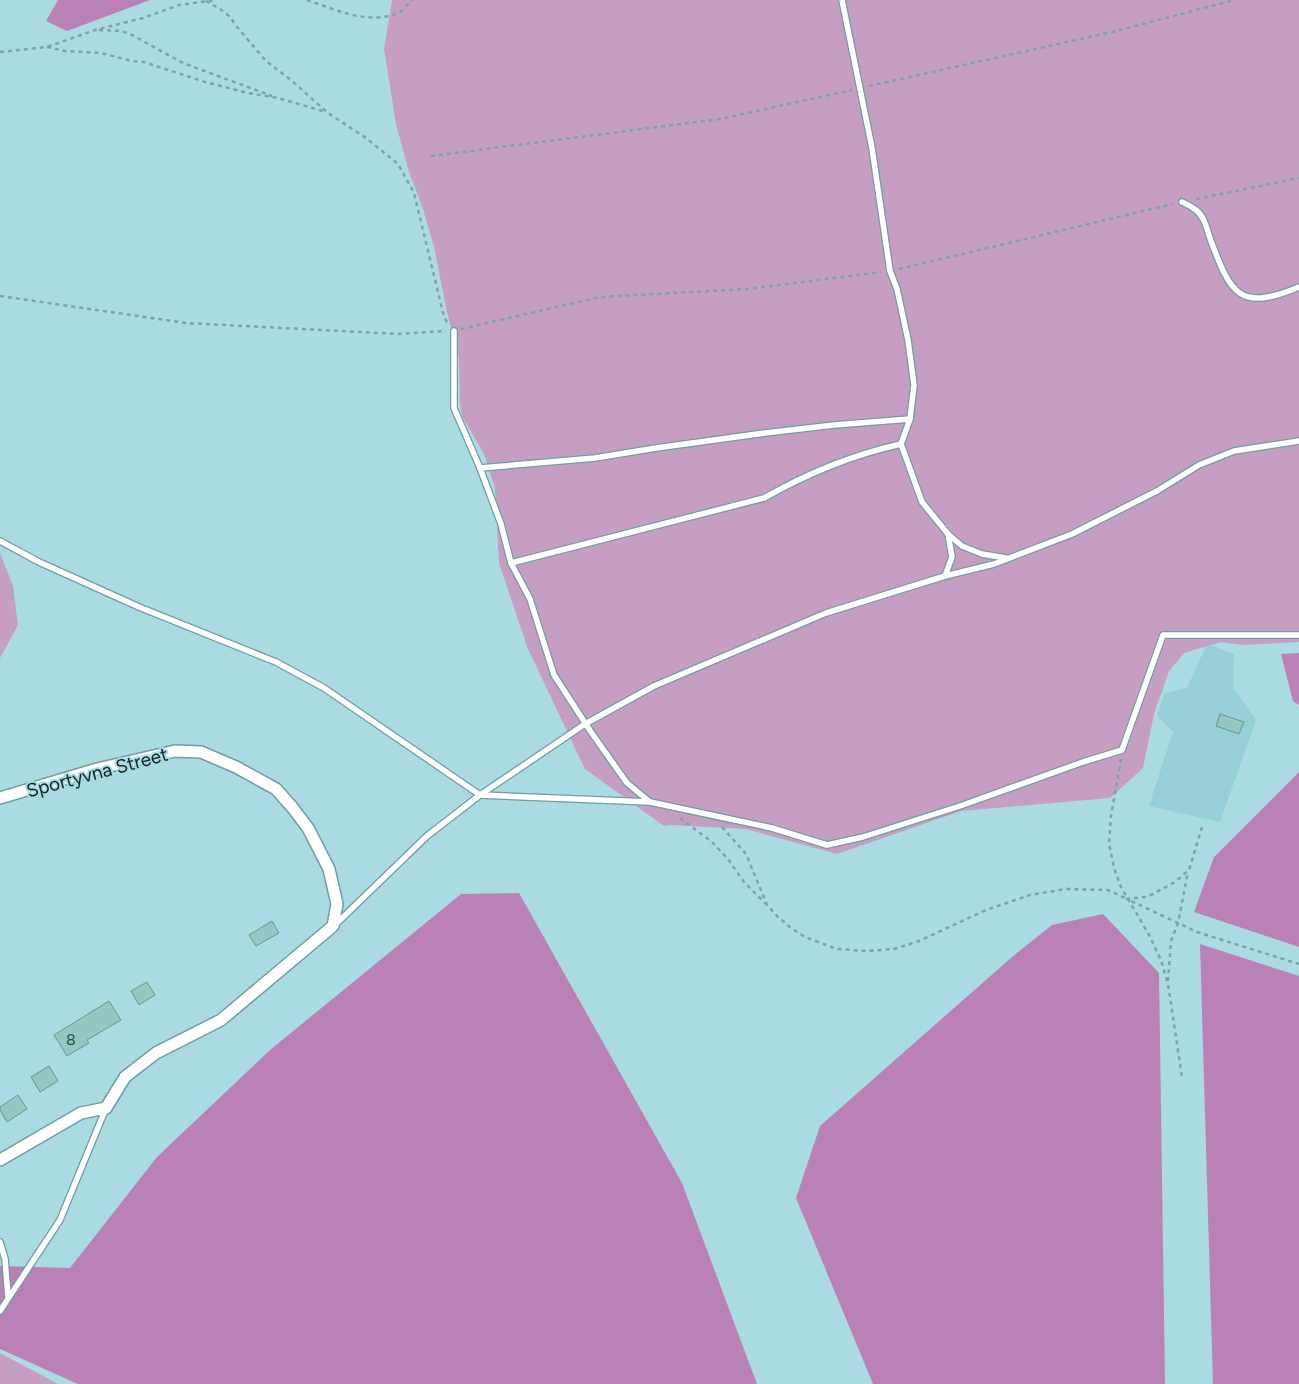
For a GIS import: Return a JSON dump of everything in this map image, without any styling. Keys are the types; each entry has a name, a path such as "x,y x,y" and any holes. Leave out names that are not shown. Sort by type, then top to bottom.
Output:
{"street":[{"name":"Sportyvna Street","path":"0,798 97,769 175,751 201,752 236,767 276,789 292,806 308,828 329,869 337,904 333,926"},
{"path":"0,1160 81,1113 106,1108 125,1077 156,1052 222,1020 333,926"}],"lane":[{"path":"842,0 872,148 890,271 897,289 908,340 914,386 910,419 901,444 922,502 948,534 962,546 982,554 1008,558"},
{"path":"1182,202 1196,210 1203,219 1220,268 1236,292 1244,297 1271,298 1299,287"},
{"path":"454,330 454,408 480,468 501,524 511,563 530,599 554,675 585,724 628,783 650,802"},
{"path":"480,468 595,458 775,432 910,419"},
{"path":"333,926 427,836 480,795 585,724 654,686 826,613 945,576 994,564 1072,534 1156,491 1199,465 1234,451 1299,441"},
{"path":"511,563 764,498 833,464 866,452 901,444"},
{"path":"945,576 952,557 948,534"},
{"path":"0,541 39,562 139,606 276,662 324,688 480,795 650,802 772,828 827,845 960,806 1122,750 1163,635 1299,635"},
{"path":"0,1311 60,1220 106,1108"},
{"path":"0,1242 5,1259 8,1297"}],"path":[{"path":"0,52 47,47 96,30 143,18 179,6 216,0"},
{"path":"307,0 349,14 372,18 400,12 412,0"},
{"path":"431,156 720,119 1112,32 1235,0"},
{"path":"206,1 220,8 229,16 266,61 291,80 328,113 366,138 398,164 414,193 443,313 448,324 454,330"},
{"path":"96,30 122,31 183,63 278,98 328,113"},
{"path":"47,47 65,51 101,53 144,62 205,82 248,93 278,98"},
{"path":"0,296 186,323 399,334 454,330 600,297 747,290 890,271 1182,202 1299,178"},
{"path":"1122,750 1121,767 1111,816 1110,844 1115,871 1127,899 1148,933 1168,984 1182,1076"},
{"path":"660,805 712,842 744,882 791,928 805,937 837,949 866,951 894,949 919,941 986,910 1030,895 1066,889 1108,890 1219,940 1299,964"},
{"path":"706,814 726,830 746,854 767,905"},
{"path":"1168,984 1170,941 1178,923 1189,870 1202,827"},
{"path":"1127,899 1153,894 1175,882 1189,870"}],"shaded area":[{"path":"58,0 150,0 67,31 46,21"},
{"path":"392,0 1299,0 1299,642 1243,645 1221,642 1184,653 1169,671 1154,714 1143,768 1110,798 961,811 837,854 746,829 664,826 585,769 528,649 499,563 495,488 484,454 462,416 459,357 447,312 434,247 423,209 409,172 396,124 384,49"},
{"path":"0,553 13,586 18,625 0,658"},
{"path":"1207,644 1234,654 1233,687 1256,720 1220,822 1149,806 1173,732 1157,715 1165,693 1187,688"},
{"path":"1299,653 1299,705 1293,701 1281,654"},
{"path":"1299,772 1299,947 1194,912 1214,857"},
{"path":"519,893 682,1183 757,1384 78,1384 0,1349 0,1266 70,1268 157,1157 270,1050 461,894"},
{"path":"1103,914 1159,973 1165,1384 873,1384 796,1198 820,1126 1012,957 1052,925"},
{"path":"1200,944 1299,976 1299,1384 1213,1384"},
{"path":"0,1353 58,1384 0,1384"}],"building":[{"path":"1220,714 1244,722 1239,734 1216,726"},
{"path":"272,921 279,933 256,946 249,935"},
{"path":"147,982 155,995 139,1005 131,991"},
{"path":"109,1001 121,1020 87,1040 89,1043 67,1056 54,1035"},
{"path":"49,1066 58,1081 40,1092 31,1077"},
{"path":"18,1095 27,1109 7,1122 0,1107"}]}
